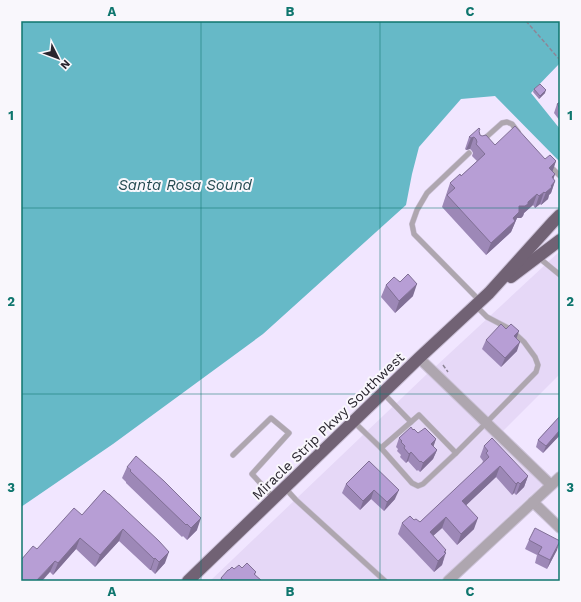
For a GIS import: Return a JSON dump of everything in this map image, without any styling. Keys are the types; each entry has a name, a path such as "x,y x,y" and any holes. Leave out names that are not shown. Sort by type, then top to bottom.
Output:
{"highway":[{"name":"Miracle Strip Pkwy Southwest","path":"188,581 419,358 482,300 560,215"},
{"name":"Miracle Strip Pkwy Southwest","path":"482,300 560,240"}],"street":[{"path":"419,358 551,485"},
{"path":"448,581 560,477"},
{"path":"533,502 560,528"}],"lane":[{"path":"479,144 502,123 507,122 512,124 522,136"},
{"path":"354,422 381,448 412,482 418,486 431,478 536,372 538,365 535,357 524,342 510,329 487,317 482,300 414,234 412,224 416,210 427,193 469,153"},
{"path":"544,159 560,176"},
{"path":"538,257 560,275"},
{"path":"383,393 411,422"},
{"path":"381,448 419,415 456,453"},
{"path":"233,455 271,418 289,433 252,474 274,498"},
{"path":"285,488 296,500 385,581"}],"path":[{"path":"526,21 560,60"}],"shaded area":[{"path":"560,251 560,374 502,432 435,367"},
{"path":"428,373 543,484 440,581 210,581"}],"water":[{"name":"Santa Rosa Sound","path":"21,21 560,21 560,63 531,93 560,129 560,162 495,96 461,99 419,147 406,205 263,334 113,444 21,507"}],"building":[{"path":"540,84 546,90 540,96 534,89"},
{"path":"515,126 545,159 550,155 556,161 549,168 555,174 552,177 555,181 551,186 552,187 545,193 544,192 539,196 537,194 525,206 519,206 519,212 513,218 515,221 491,243 447,195 455,188 450,183 460,174 461,176 485,154 476,144 476,139 474,137 469,137 479,128 480,135 486,135 495,145"},
{"path":"408,274 417,284 399,301 386,285 394,277 400,282"},
{"path":"501,324 506,329 511,324 519,331 514,336 520,342 505,358 486,340"},
{"path":"560,416 560,430 546,446 538,440"},
{"path":"411,427 418,433 425,428 436,439 431,444 437,450 423,463 421,461 420,462 411,452 409,454 399,438"},
{"path":"492,438 528,476 520,484 518,482 516,484 500,466 462,501 478,518 461,534 446,517 430,532 446,550 444,552 446,553 438,561 402,523 410,516 414,520 416,519 420,522 489,457 486,453 488,451 484,446"},
{"path":"136,456 164,481 201,518 191,528 187,524 186,525 130,471 131,470 127,467"},
{"path":"369,461 399,490 387,502 374,490 363,501 346,484"},
{"path":"104,490 169,552 159,562 123,529 100,555 80,538 58,563 55,561 36,581 21,581 21,560 33,546 37,549 74,508 82,515"},
{"path":"535,528 560,541 550,560 538,554 542,547 529,540"},
{"path":"247,563 256,572 254,574 262,581 224,581 221,578 232,567 234,569 239,565 242,568"}]}
